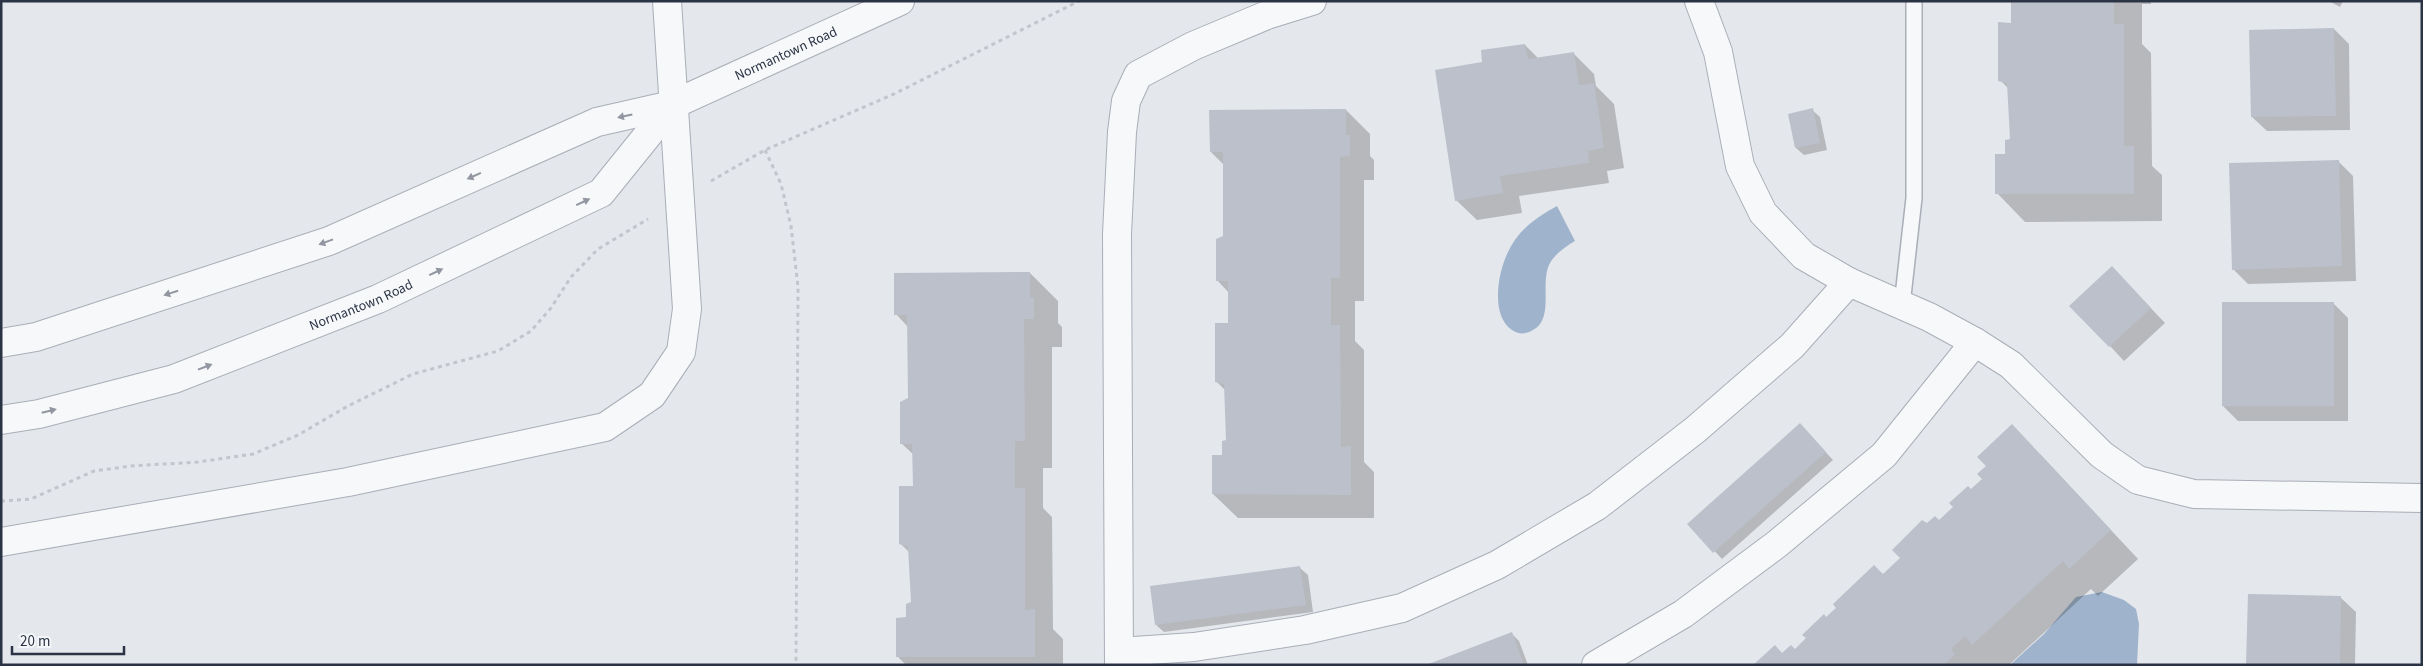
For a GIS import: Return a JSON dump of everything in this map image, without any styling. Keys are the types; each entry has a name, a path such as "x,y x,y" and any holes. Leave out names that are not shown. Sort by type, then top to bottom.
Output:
{"street":[{"path":"1,542 348,482 605,426 652,395 681,352 687,309 672,105 667,1"},
{"name":"Normantown Road","path":"1,343 36,337 329,241 597,122 672,105 900,1"},
{"path":"1312,1 1267,15 1193,46 1138,74 1126,101 1122,132 1117,234 1119,658 1304,630 1402,608 1496,565 1597,506 1695,430 1792,346 1849,282"},
{"path":"1699,1 1718,52 1740,166 1763,213 1804,256 1849,282 1902,305 1975,342 2011,365 2102,454 2138,480 2194,494 2422,498"},
{"name":"Normantown Road","path":"1,420 39,414 174,379 378,299 601,193 672,105"},
{"path":"1596,665 1683,614 1777,544 1884,454 1975,342"}],"lane":[{"path":"1902,305 1914,198 1914,1"}],"path":[{"path":"1,501 31,499 94,471 131,466 198,462 253,454 298,435 348,406 413,374 498,351 531,331 551,308 571,277 598,249 765,150 894,94 1079,1"},
{"path":"765,150 781,184 791,226 798,287 796,665"}],"water":[{"path":"1557,206 1575,241 1561,250 1550,263 1546,280 1545,309 1540,324 1528,332 1517,333 1505,323 1498,304 1499,282 1504,260 1517,237 1535,220"},
{"path":"2102,592 2124,600 2136,609 2139,624 2137,665 2010,665 2044,634 2076,597"}],"building":[{"path":"2011,1 2114,1 2114,24 2124,24 2124,146 2134,146 2134,194 1995,194 1995,154 2005,154 2005,140 2010,139 2007,83 1998,81 1998,22 2011,23"},
{"path":"2334,28 2336,116 2251,117 2249,30"},
{"path":"1525,44 1528,59 1574,52 1579,85 1594,83 1604,148 1588,151 1589,163 1500,176 1503,193 1455,201 1435,70 1482,62 1481,50"},
{"path":"1813,108 1820,143 1795,148 1788,114"},
{"path":"1346,109 1346,135 1350,135 1350,156 1340,157 1340,278 1331,278 1331,325 1340,325 1341,447 1351,446 1351,495 1212,494 1212,455 1222,455 1222,441 1226,440 1224,384 1215,382 1215,323 1228,323 1228,281 1216,281 1216,239 1223,236 1223,152 1210,152 1209,110"},
{"path":"2339,160 2342,266 2232,270 2229,163"},
{"path":"2112,266 2151,308 2109,347 2069,306"},
{"path":"1030,272 1030,298 1034,298 1034,319 1024,319 1025,441 1015,441 1015,488 1025,488 1025,610 1035,609 1035,657 896,657 896,618 906,617 906,604 911,602 908,547 899,544 899,486 913,486 912,444 900,444 900,402 908,398 907,315 894,315 894,273"},
{"path":"2222,302 2334,302 2334,406 2222,406"},
{"path":"1800,423 1826,452 1713,553 1687,524"},
{"path":"2012,424 2111,530 2069,569 2063,561 1972,645 1965,636 1951,649 1955,654 1944,665 1753,665 1775,645 1782,653 1791,645 1795,649 1806,638 1802,635 1824,614 1826,617 1836,608 1833,604 1874,565 1883,574 1900,558 1892,550 1922,520 1927,523 1935,516 1939,520 1953,507 1949,503 1968,486 1971,489 1982,479 1977,474 1986,466 1977,457"},
{"path":"1300,566 1306,605 1155,625 1150,586"},
{"path":"2248,594 2341,596 2340,665 2246,665"},
{"path":"1512,632 1524,665 1426,665"}]}
